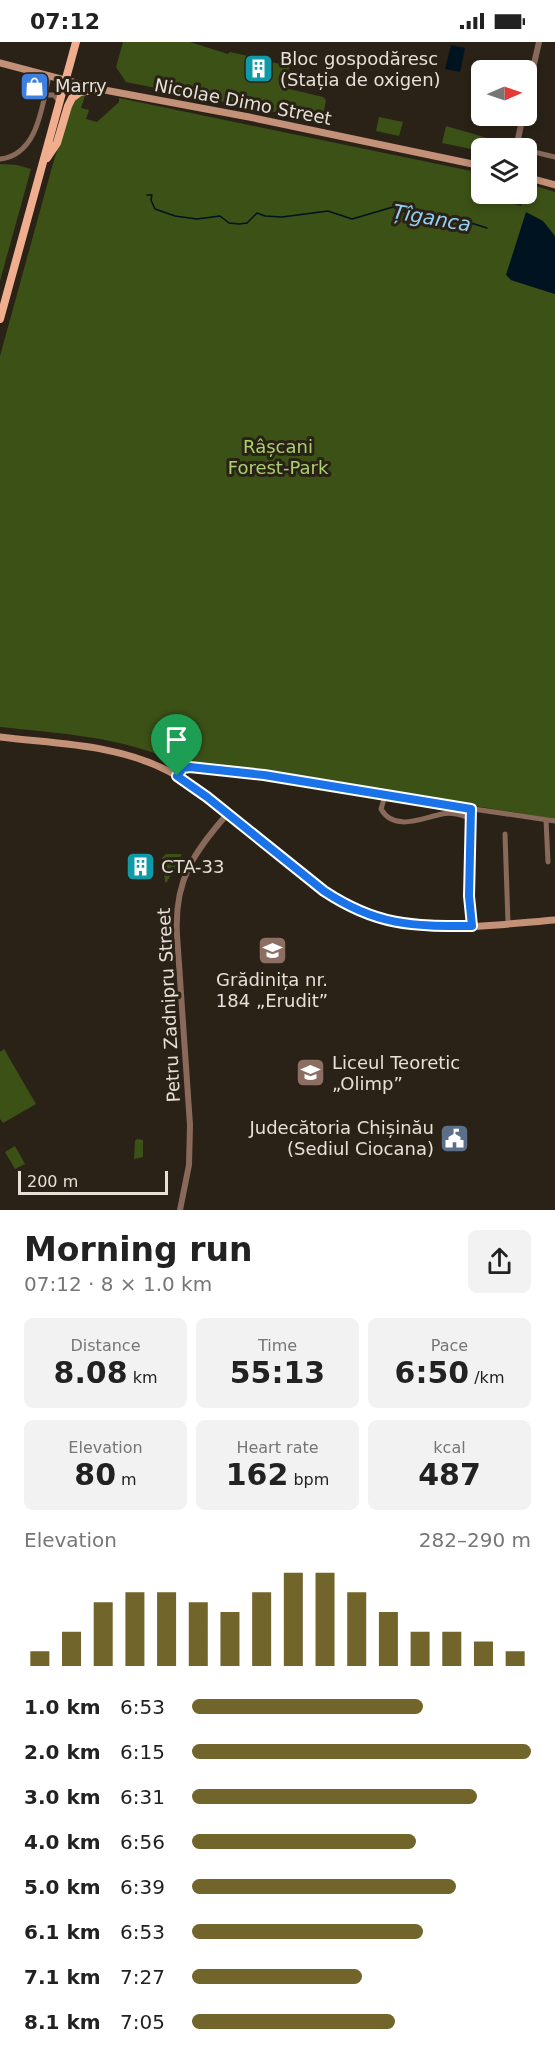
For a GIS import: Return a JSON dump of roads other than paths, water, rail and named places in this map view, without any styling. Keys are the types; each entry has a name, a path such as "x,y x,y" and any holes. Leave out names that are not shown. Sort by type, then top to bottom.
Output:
{"main road":[{"path":"0,319 76,42"},
{"name":"Nicolae Dimo Street","path":"0,63 99,89 249,117 471,164"},
{"path":"43,165 57,143 72,98 80,92 99,89"},
{"path":"537,180 555,185"},
{"path":"0,737 119,752 142,759 177,776 228,813 324,891 353,908 382,919 403,924 472,926 555,920"}],"street":[{"path":"535,60 539,42"},
{"path":"0,159 15,156 26,146 35,130 49,76"},
{"path":"43,99 56,96 60,103"},
{"path":"537,153 555,157"},
{"path":"177,776 183,768 190,767 264,775 385,796 555,821"},
{"path":"385,796 381,808 386,816 394,821 424,820 444,813 455,813 470,818"},
{"path":"471,809 469,896 472,926"},
{"name":"Petru Zadnipru Street","path":"180,1210 189,1165 190,1125 177,906 182,882 189,866 228,813"},
{"path":"546,819 548,862"},
{"path":"505,834 508,923"}],"water":[{"path":"451,45 465,48 460,72 445,69"},
{"path":"526,212 543,221 555,236 555,294 511,280 506,275"}],"waterway":[{"name":"Țîganca","path":"147,195 152,195 151,200 155,209 175,216 197,219 220,216 229,223 239,224 247,223 257,213 282,217 328,211 352,219 393,207 413,215 434,214 447,221 471,223 487,228"}],"place":[{"name":"Bloc gospodăresc (Stația de oxigen)","path":"259,69"},
{"name":"Marry","path":"34,86"},
{"name":"CTA-33","path":"140,867"},
{"name":"Grădinița nr. 184 „Erudit”","path":"272,951"},
{"name":"Liceul Teoretic „Olimp”","path":"311,1073"},
{"name":"Judecătoria Chișinău (Sediul Ciocana)","path":"455,1138"}],"park label":[{"name":"Râșcani Forest-Park","path":"278,457"}]}
